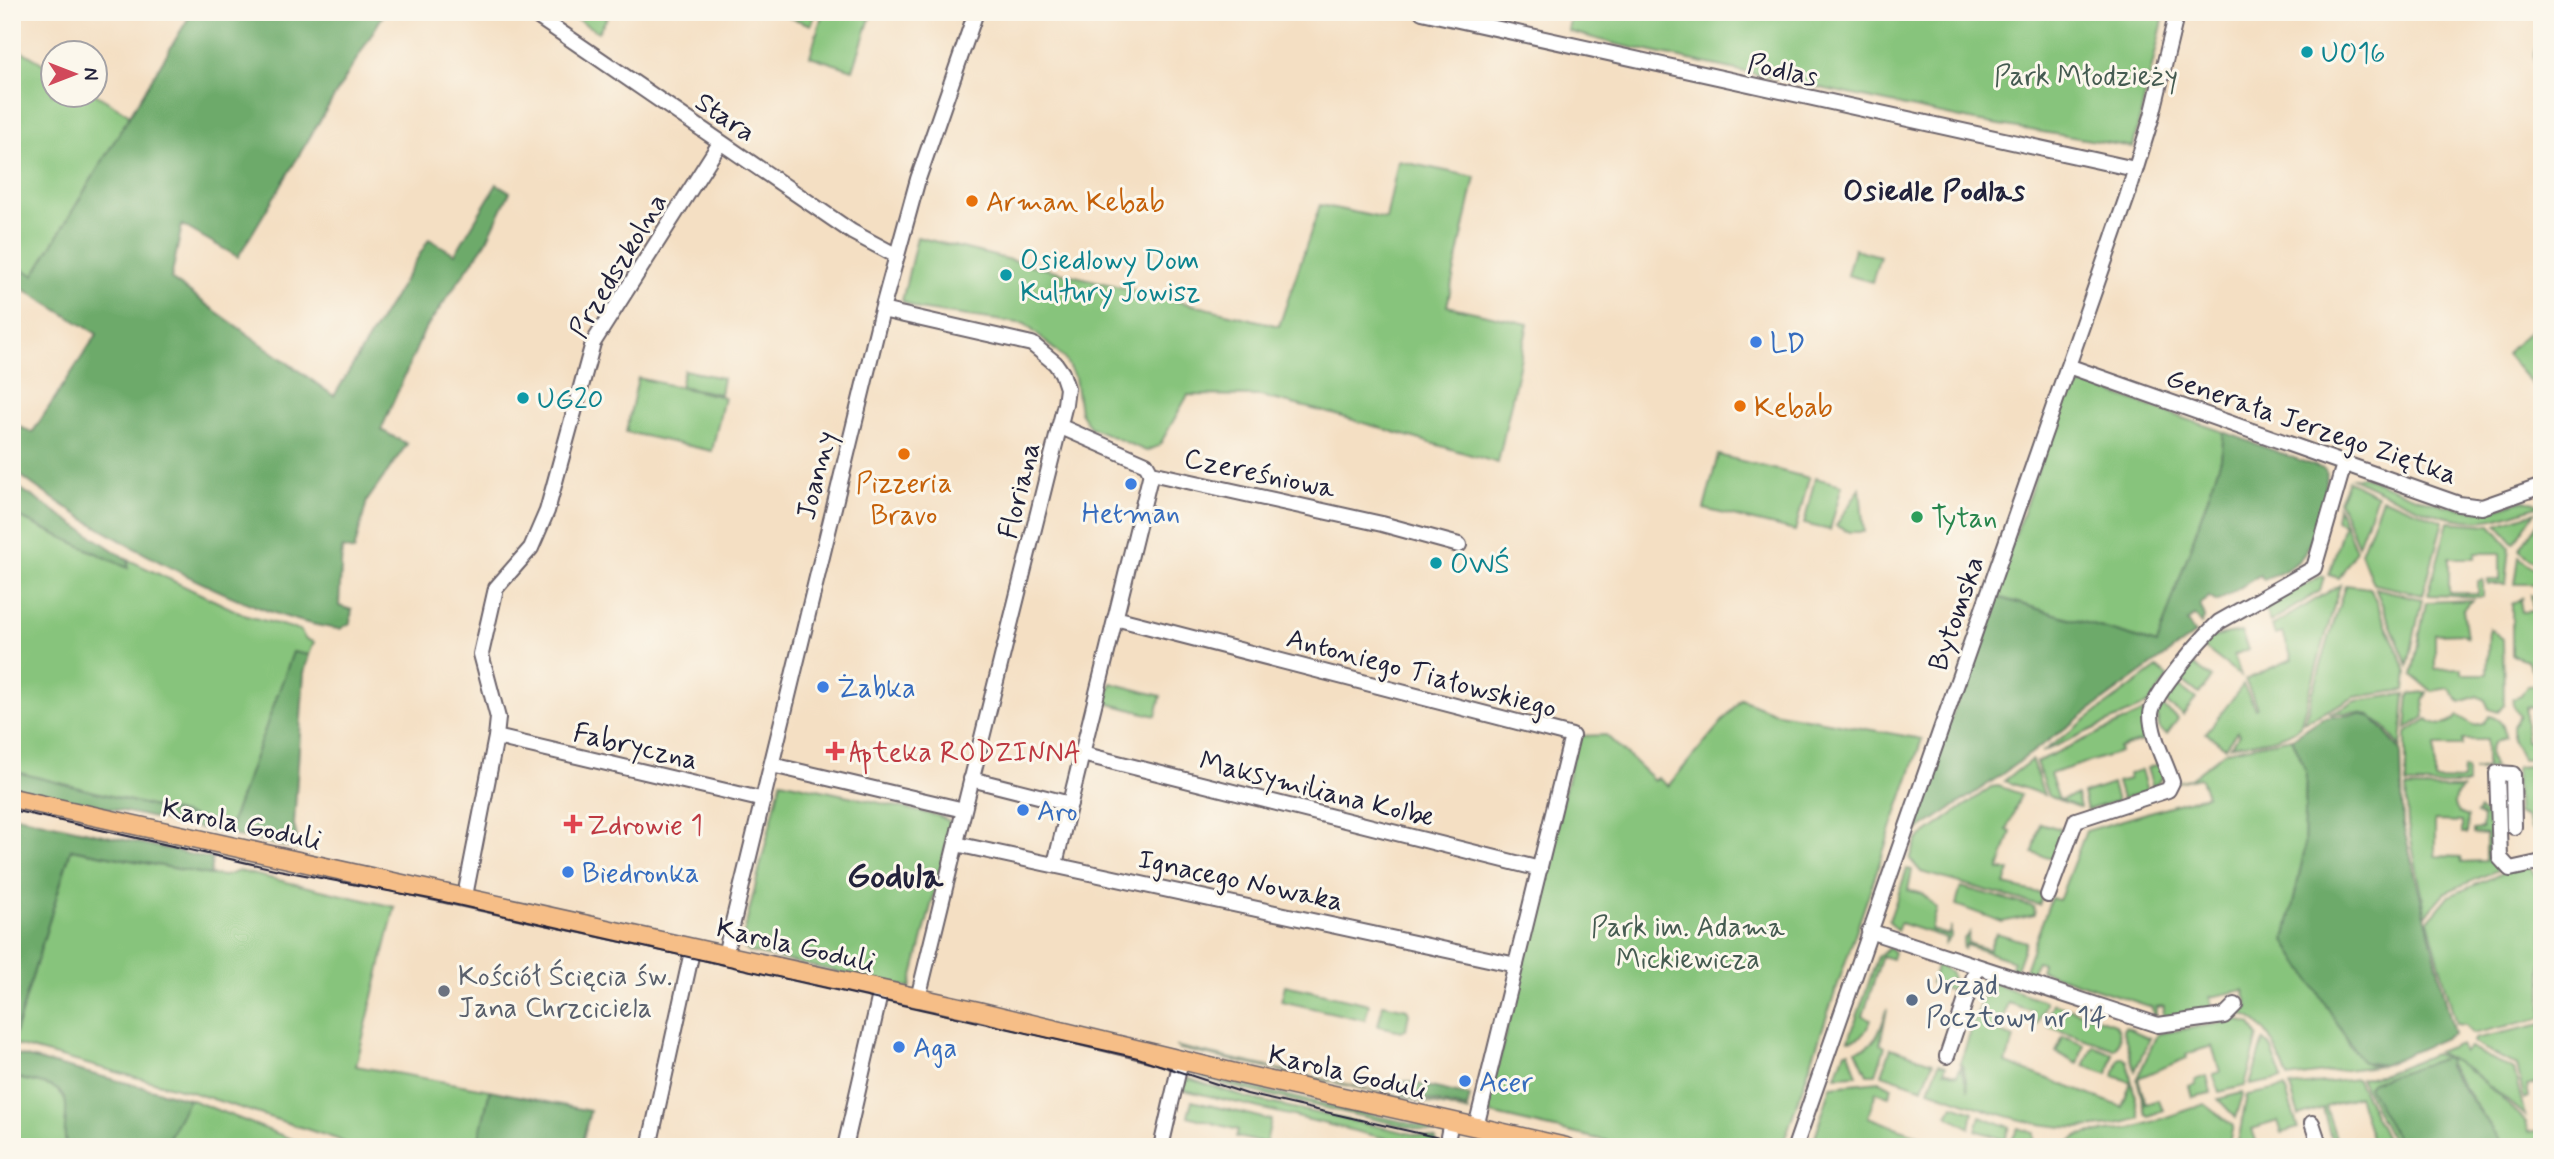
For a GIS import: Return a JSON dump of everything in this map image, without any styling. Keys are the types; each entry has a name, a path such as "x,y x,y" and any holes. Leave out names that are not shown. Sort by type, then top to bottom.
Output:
{"main road":[{"name":"Karola Goduli","path":"12,798 266,856 465,896 693,947 1566,1147"}],"street":[{"name":"Stara","path":"531,12 720,143 878,248 897,256"},
{"name":"Joanny","path":"725,955 882,310 918,179 976,12"},
{"name":"Podlas","path":"1422,12 2135,169"},
{"name":"Bytomska","path":"1794,1147 2135,169 2177,12"},
{"name":"Przedszkolna","path":"465,896 498,718 481,654 496,588 531,548 547,512 593,344 720,143"},
{"name":"Floriana","path":"882,310 1032,344 1055,363 1067,388 918,998"},
{"name":"Generała Jerzego Ziętka","path":"2068,366 2459,504 2482,507 2542,486"},
{"name":"Czereśniowa","path":"1059,426 1146,464 1151,473 1370,521 1460,545"},
{"path":"2048,895 2076,820 2168,790 2172,782 2152,724 2152,706 2197,645 2219,622 2314,568 2344,464"},
{"path":"1055,864 1151,473"},
{"name":"Antoniego Tiałowskiego","path":"1115,618 1572,736 1476,1127"},
{"name":"Fabryczna","path":"496,737 764,800"},
{"name":"Maksymiliana Kolbe","path":"1082,754 1540,869"},
{"path":"772,765 964,810"},
{"path":"2514,827 2513,774 2497,774 2500,858 2510,869 2542,862"},
{"path":"971,779 1070,804"},
{"name":"Ignacego Nowaka","path":"956,844 1516,965"},
{"path":"1869,931 2158,1025 2224,1016 2235,1005"},
{"path":"649,1147 693,947"},
{"path":"1947,1056 1977,967"},
{"path":"845,1147 881,990"},
{"path":"1161,1147 1181,1060"},
{"path":"1446,1147 1451,1121"},
{"path":"2312,1123 2320,1147"}],"green space":[{"path":"192,12 385,12 238,257 182,225 171,279 334,396 429,239 455,254 497,184 510,192 486,242 424,331 381,430 407,444 367,501 354,551 342,548 339,606 352,610 350,623 340,629 303,622 260,608 169,567 81,517 12,469 13,423 32,433 97,334 12,282 12,264 34,275"},
{"path":"565,12 611,12 598,32"},
{"path":"774,12 816,12 811,25"},
{"path":"823,12 872,12 853,70 810,56"},
{"name":"Park Młodzieży","path":"1571,12 2165,12 2133,147 1975,121 1615,44 1568,31"},
{"path":"2542,29 2542,123 2534,54"},
{"path":"12,45 38,61 38,108 108,108 108,102 130,115 34,276 12,264"},
{"path":"1398,161 1475,177 1447,306 1528,324 1498,463 1333,414 1260,396 1188,395 1159,446 1146,451 1090,427 1080,412 1075,378 1064,358 1025,324 918,309 902,301 917,237 1279,326 1320,205 1386,219"},
{"path":"1854,249 1880,256 1872,282 1847,275"},
{"path":"2542,319 2542,396 2506,354"},
{"path":"684,370 723,378 720,394 680,386"},
{"path":"638,378 724,397 712,451 626,432"},
{"path":"2085,384 2224,432 2221,459 2157,644 1994,596 2065,392"},
{"path":"2224,432 2326,470 2326,487 2320,512 2308,547 2300,559 2286,570 2264,580 2260,575 2217,602 2209,597 2200,604 2205,617 2201,624 2195,616 2187,622 2195,634 1994,780 1910,836 1994,596 2157,644 2221,459"},
{"path":"1718,455 1809,478 1795,531 1704,509"},
{"path":"2362,476 2421,499 2452,507 2490,510 2526,501 2540,505 2487,520 2452,518 2418,508 2352,478"},
{"path":"1815,478 1842,485 1830,530 1804,524"},
{"path":"2348,481 2377,495 2358,545 2339,501"},
{"path":"12,483 128,560 128,568 12,514"},
{"path":"1860,488 1864,532 1849,532 1836,526"},
{"path":"2382,498 2443,521 2423,595 2373,584 2361,553"},
{"path":"2338,507 2356,550 2339,578 2329,575 2344,524 2336,520"},
{"path":"2535,512 2514,543 2497,524"},
{"path":"12,514 128,568 129,560 247,616 300,630 305,639 314,642 309,655 293,653 230,826 12,771"},
{"path":"2542,516 2542,567 2519,550"},
{"path":"2448,522 2491,525 2510,547 2506,584 2488,584 2488,580 2500,580 2500,553 2476,553 2475,558 2449,558 2449,593 2478,593 2478,581 2483,580 2483,597 2428,595"},
{"path":"2519,557 2538,571 2540,579 2533,584 2515,584"},
{"path":"2321,576 2324,577 2320,591 2270,622 2264,607"},
{"path":"2340,585 2300,726 2276,738 2230,746 2240,734 2237,731 2225,747 2206,733 2243,685 2255,708 2257,707 2245,680 2292,659 2283,633 2275,635 2272,626"},
{"path":"2345,585 2370,588 2407,672 2405,690 2355,697 2304,722"},
{"path":"2375,588 2422,599 2408,666"},
{"path":"2531,595 2542,599 2542,678 2536,678 2527,660 2512,655 2512,604 2523,597 2520,601 2522,612 2533,611"},
{"path":"2472,600 2463,610 2467,637 2462,633 2435,634 2435,669 2462,668 2462,674 2487,674 2489,628 2503,639 2504,705 2498,712 2489,709 2485,700 2477,696 2460,702 2449,688 2432,691 2412,675 2426,602"},
{"path":"2241,632 2248,649 2234,655 2241,676 2202,646 2209,638"},
{"path":"293,652 309,655 304,673 294,825 300,850 12,787 12,771 230,826"},
{"path":"2190,662 2212,678 2199,694 2179,678"},
{"path":"2157,668 2168,677 2149,704 2042,752"},
{"path":"1111,683 1161,696 1156,716 1106,703"},
{"path":"2175,683 2196,699 2183,715 2162,700"},
{"path":"2542,685 2542,706 2526,707 2526,741 2542,743 2542,758 2522,759 2513,741 2513,726 2520,715 2513,705 2513,699 2521,696 2527,686"},
{"path":"2427,692 2423,701 2425,717 2406,729 2409,694"},
{"path":"2405,694 2401,747 2378,721 2371,717 2355,713 2329,714 2356,701"},
{"name":"Park im. Adama Mickiewicza","path":"1741,699 1773,712 1922,739 1782,1147 1633,1147 1486,1113 1578,736 1606,735 1654,780 1658,778 1668,786"},
{"path":"2159,704 2178,719 2167,734 2160,730 2156,713"},
{"path":"2146,711 2164,776 2153,788 2147,768 2158,764 2149,739 2119,748 2120,752 2050,774 2059,800 2077,795 2080,807 2078,807 2048,796 2036,762"},
{"path":"2359,714 2372,717 2401,751 2403,825 2454,1034 2383,1065 2362,1062 2285,941 2304,853 2306,770 2292,738 2322,718"},
{"path":"2458,716 2474,725 2483,723 2489,716 2502,724 2505,738 2495,742 2490,749 2494,769 2473,770 2486,768 2486,740 2462,740 2462,746 2435,746 2435,780 2462,781 2463,768 2467,769 2467,785 2406,785 2406,733 2428,719 2444,725"},
{"path":"2292,738 2306,770 2304,853 2285,941 2336,1018 2350,1047 2367,1064 2383,1065 2288,1078 2276,1048 2264,1029 2247,1016 2237,1014 2249,1007 2244,990 2210,997 2212,1012 2163,1019 2164,1006 2156,1007 2156,1014 2153,1015 2152,1007 2040,970 2042,964 2037,962 2028,976 2023,975 2051,898 2059,900 2086,831 2207,795 2200,777 2177,782 2189,779 2226,751"},
{"path":"2032,761 2044,795 2004,781"},
{"path":"2542,765 2542,783 2532,783 2531,817 2542,818 2542,833 2530,829 2527,817 2517,813 2516,767"},
{"path":"2141,770 2147,791 2122,799 2117,782 2129,779 2128,774"},
{"path":"781,781 939,816 949,821 951,827 910,988 749,952 741,945"},
{"path":"2112,784 2117,801 2087,810 2083,794"},
{"path":"1998,786 2021,794 2007,830 2011,832 1999,870 2010,870 2005,885 2043,894 2039,905 1921,872 1910,859 1917,840 1991,787"},
{"path":"2406,788 2462,789 2455,797 2454,805 2459,813 2468,817 2467,834 2462,834 2462,822 2435,821 2435,856 2461,857 2462,862 2486,861 2486,835 2473,834 2473,830 2482,829 2483,817 2476,814 2479,810 2494,819 2500,869 2446,892 2426,915 2408,825"},
{"path":"12,815 212,859 210,875 71,849 12,1043"},
{"path":"2040,823 2061,829 2055,860 2033,853"},
{"path":"71,849 210,875 225,876 239,871 395,907 356,1066 490,1090 477,1147 353,1147 337,1139 191,1092 12,1044"},
{"path":"2542,867 2542,1018 2472,1034 2465,1025 2456,1024 2428,921 2449,896 2501,874 2504,868 2530,868 2537,878"},
{"path":"1907,869 1912,870 1908,890 1923,894 1937,909 1931,930 1948,935 1951,927 1951,937 1945,944 1946,938 1900,923 1897,931 1889,921"},
{"path":"1961,887 2034,907 2035,915 2002,922 1956,905"},
{"path":"1969,933 1967,943 1989,950 1996,933 2026,942 2015,972 2010,970 2013,961 1966,945 1964,950 1963,940"},
{"path":"1889,948 1894,952 1892,959 1882,956 1863,1016 1871,1019 1861,1036 1849,1040 1878,956"},
{"path":"1937,964 1951,973 1953,992 1931,983"},
{"path":"1988,981 2045,1001 2046,1004 2037,1025 2030,1023 2033,1011 2008,1003 1999,1032 2014,1038 2006,1063 2122,1107 2131,1082 2114,1076 2119,1059 2123,1057 2127,1061 2140,1118 2084,1128 2057,1126 2004,1115 1929,1090 1939,1063 1946,1066 1944,1071 1957,1075 1961,1066 1968,1091 1963,1065 1960,1063"},
{"path":"1285,985 1369,1004 1365,1020 1281,1001"},
{"path":"2053,1003 2115,1024 2119,1040 2115,1049 2049,1027 2046,1021"},
{"path":"1383,1004 1407,1009 1409,1013 1406,1029 1402,1031 1378,1026"},
{"path":"1887,1009 1880,1044 1885,1047 1876,1074 1867,1074 1856,1050 1874,1040"},
{"path":"2238,1020 2251,1024 2258,1037 2245,1086 2219,1092 2213,1074 2220,1072 2212,1046 2186,1054 2187,1058 2138,1078 2146,1104 2158,1100 2163,1110 2149,1116 2146,1114 2137,1079 2157,1034"},
{"path":"2542,1024 2542,1082 2527,1086 2529,1097 2524,1099 2517,1066 2473,1043 2474,1039"},
{"path":"2125,1027 2150,1038 2135,1071 2123,1030"},
{"path":"2063,1036 2084,1044 2078,1064 2056,1052"},
{"path":"2264,1040 2272,1049 2282,1079 2250,1085"},
{"path":"2460,1045 2463,1052 2470,1048 2514,1070 2525,1116 2471,1070 2437,1052"},
{"path":"12,1046 13,1053 18,1055 189,1099 164,1147 67,1147 66,1107 62,1094 46,1084 12,1076"},
{"path":"1175,1046 1470,1112 1180,1049"},
{"path":"2093,1046 2113,1054 2108,1074 2084,1066"},
{"path":"1891,1048 1933,1062 1923,1088 1882,1074"},
{"path":"1845,1051 1849,1051 1857,1075 1836,1076"},
{"path":"2434,1054 2447,1058 2472,1072 2526,1122 2529,1132 2542,1130 2542,1147 2505,1147 2444,1058 2372,1082 2368,1086 2401,1147 2395,1147 2360,1079 2383,1074"},
{"path":"2444,1058 2449,1060 2448,1067 2505,1147 2401,1147 2368,1087 2372,1082"},
{"path":"12,1076 46,1084 62,1094 66,1107 67,1147 12,1147"},
{"path":"1200,1076 1430,1128 1434,1133 1233,1087"},
{"path":"2207,1076 2211,1093 2192,1097 2189,1086 2196,1084 2195,1080"},
{"path":"1187,1078 1247,1098 1436,1139 1437,1147 1421,1147 1180,1089"},
{"path":"2356,1079 2390,1147 2374,1147 2358,1096 2326,1107 2339,1147 2333,1147 2323,1108 2299,1116 2290,1087"},
{"path":"1405,1081 1470,1096 1467,1109 1402,1094"},
{"path":"1880,1081 1892,1087 1889,1096 1876,1092 1868,1117 1949,1147 1832,1147 1831,1143 1815,1137 1831,1086"},
{"path":"2285,1088 2298,1128 2282,1133 2278,1121 2252,1129 2258,1147 2237,1147 2247,1095"},
{"path":"490,1090 590,1111 581,1147 477,1147"},
{"path":"2242,1093 2243,1095 2236,1118 2218,1099"},
{"path":"189,1099 312,1147 164,1147"},
{"path":"1192,1101 1271,1120 1266,1143 1236,1137 1238,1130 1188,1116"},
{"path":"2205,1104 2233,1126 2228,1147 2064,1147 2079,1135 2137,1127"},
{"path":"1953,1105 1973,1112 1970,1128 1947,1115"},
{"path":"1980,1116 2010,1127 2005,1140 1976,1130"},
{"path":"2018,1128 2034,1133 2033,1147 2011,1142"}],"tram line":[{"path":"12,810 279,870 435,900 1138,1058 1247,1094 1479,1147"}],"place":[{"name":"UO16","path":"2307,52"},
{"name":"Arman Kebab","path":"972,201"},
{"name":"Osiedlowy Dom Kultury Jowisz","path":"1006,275"},
{"name":"LD","path":"1756,342"},
{"name":"UG20","path":"523,398"},
{"name":"Kebab","path":"1740,406"},
{"name":"Pizzeria Bravo","path":"904,454"},
{"name":"Hetman","path":"1131,484"},
{"name":"Tytan","path":"1917,517"},
{"name":"OWŚ","path":"1436,563"},
{"name":"Żabka","path":"823,687"},
{"name":"Apteka RODZINNA","path":"835,751"},
{"name":"Aro","path":"1023,810"},
{"name":"Zdrowie 1","path":"573,824"},
{"name":"Biedronka","path":"568,872"},
{"name":"Kościół Ścięcia św. Jana Chrzciciela","path":"444,991"},
{"name":"Urząd Pocztowy nr 14","path":"1912,1000"},
{"name":"Aga","path":"899,1047"},
{"name":"Acer","path":"1465,1081"}],"district":[{"name":"Osiedle Podlas","path":"1934,190"},
{"name":"Godula","path":"895,875"}]}
